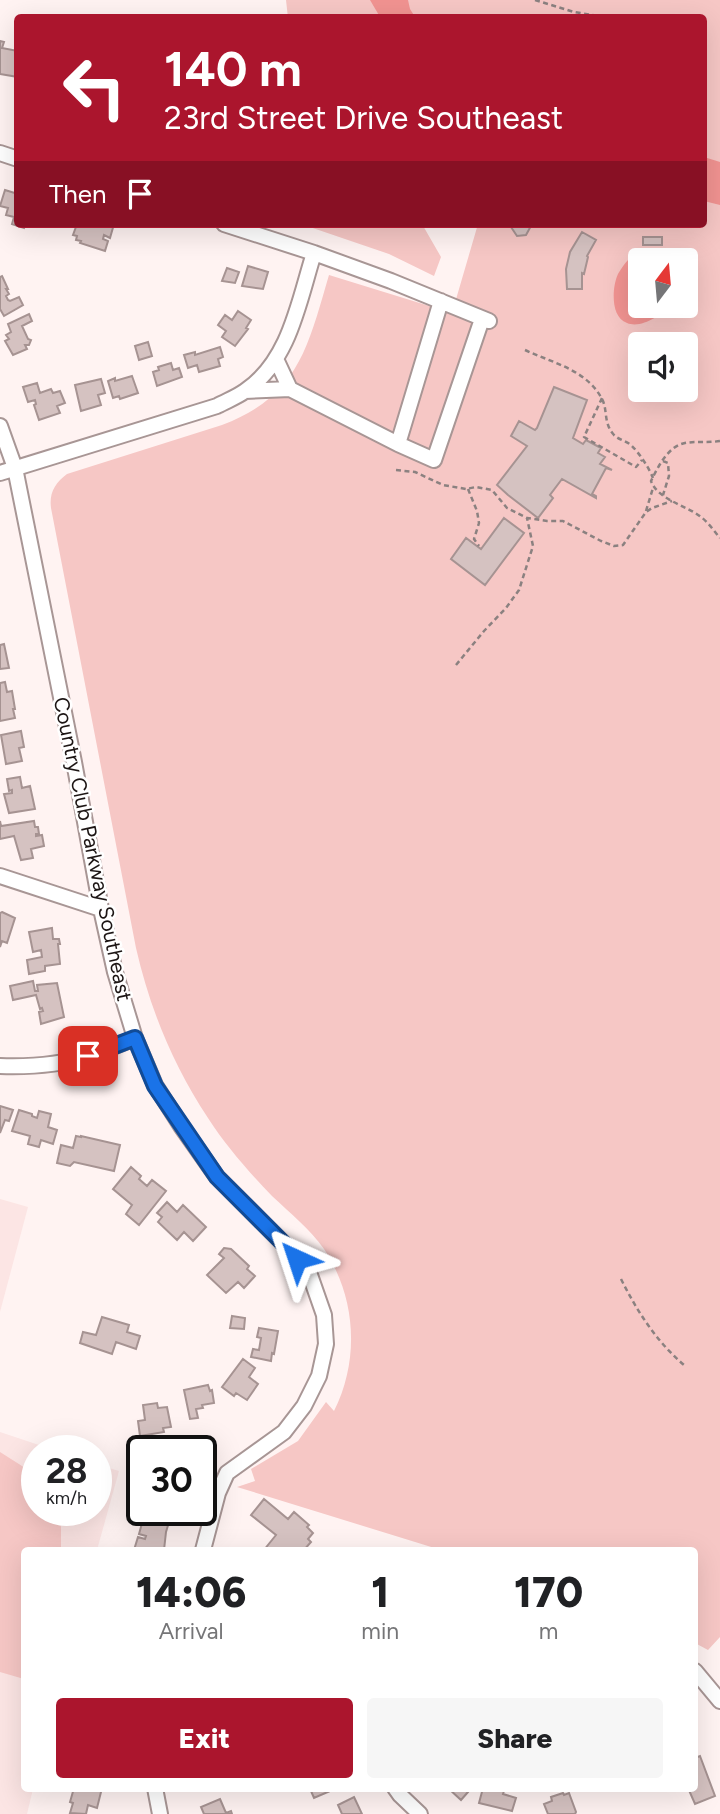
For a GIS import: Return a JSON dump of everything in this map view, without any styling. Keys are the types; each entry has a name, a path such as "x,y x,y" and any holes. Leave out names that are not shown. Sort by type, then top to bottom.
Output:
{"street":[{"path":"236,228 391,281 486,320 434,460 290,388 245,391"},
{"path":"0,473 217,406 245,391 276,359 291,326 314,253"},
{"path":"398,444 441,301"},
{"path":"276,359 290,388"},
{"name":"Country Club Parkway Southeast","path":"0,426 15,468 101,909 115,972 135,1038 155,1086 181,1126 217,1177 284,1244 310,1275 324,1315 326,1344 319,1376 304,1406 284,1432 227,1473 218,1493 204,1547"},
{"path":"0,876 101,909"},
{"path":"0,1066 33,1067 60,1063 88,1056 135,1038"},
{"path":"698,1674 720,1700"},
{"path":"156,1792 159,1814"},
{"path":"398,1792 420,1814"}],"path":[{"path":"535,0 586,14"},
{"path":"525,350 578,373 589,381 602,398 609,429 616,438 631,444 653,478"},
{"path":"602,398 584,437 636,467 642,460"},
{"path":"396,470 415,472 443,485 492,490 507,509 527,518 564,520 601,541 623,545 646,512 653,488 651,481 674,447 684,443 720,441"},
{"path":"663,461 668,463 669,476 663,495"},
{"path":"653,488 704,518 720,538"},
{"path":"468,489 478,511 480,523 474,539 480,546"},
{"path":"646,512 672,501"},
{"path":"456,665 519,590 533,546 527,518"},
{"path":"621,1279 662,1344 684,1364"}],"shaded area":[{"path":"286,0 720,0 720,1637 708,1650 698,1645 698,1547 431,1547 237,1487 255,1481 251,1469 298,1441 326,1402 334,1411 348,1370 351,1350 348,1308 343,1287 324,1249 246,1168 208,1118 184,1078 156,1015 136,948 51,503 56,485 67,474 222,425 248,413 268,399 284,384 306,346 329,275 452,313 477,228 707,228 707,14 288,14"},
{"path":"370,0 408,0 413,14 378,14"},
{"path":"707,158 720,162 720,205 707,202"},
{"path":"313,228 424,228 441,257 434,276 389,254"},
{"path":"628,260 628,318 654,318 638,324 621,320 614,301 620,270"},
{"path":"0,1199 28,1207 0,1312"},
{"path":"0,1432 21,1439 21,1526 104,1526 98,1547 21,1547 21,1792 32,1792 27,1814 0,1814"},
{"path":"0,1452 21,1465 21,1526 61,1527 61,1547 21,1547 21,1678 0,1672"},
{"path":"112,1469 119,1471 112,1496"}],"building":[{"path":"0,41 4,42 2,48 14,50 14,76 0,74"},
{"path":"5,190 14,193 14,217 6,215 8,208 0,206"},
{"path":"76,228 113,228 110,238 104,235 103,239 108,241 105,251 80,243 81,241 76,240 77,236 73,235"},
{"path":"512,228 530,228 526,235 517,236"},
{"path":"582,232 596,240 587,256 584,274 582,273 582,289 567,289 566,269 570,252"},
{"path":"643,237 662,237 662,245 643,245"},
{"path":"248,266 268,272 263,289 242,286"},
{"path":"227,268 239,272 235,283 222,281"},
{"path":"2,276 8,289 8,300 19,297 23,305 4,316 0,309"},
{"path":"238,311 251,320 246,328 248,329 235,346 222,337 226,331 218,325 225,315 232,320"},
{"path":"29,314 32,321 22,326 31,340 29,345 25,345 27,349 13,355 5,341 9,339 6,335 11,332 8,324"},
{"path":"148,342 152,356 139,360 135,346"},
{"path":"220,347 223,357 218,359 220,366 199,372 197,365 188,368 184,355 195,352 195,355"},
{"path":"171,363 173,370 179,368 182,377 157,386 153,372 159,370 158,367"},
{"path":"132,376 138,393 120,399 119,396 113,398 108,381"},
{"path":"101,379 105,393 98,395 101,405 81,411 75,385"},
{"path":"37,383 40,393 51,389 53,393 60,391 65,403 57,406 60,413 39,420 35,400 28,402 23,387"},
{"path":"554,387 587,400 573,438 583,444 586,440 601,448 598,453 605,457 600,464 612,470 606,468 592,494 596,498 562,479 550,495 553,498 538,518 497,485 527,446 511,436 519,421 535,430"},
{"path":"504,518 524,533 485,585 451,559 466,538 481,549"},
{"path":"4,644 9,668 0,669 0,645"},
{"path":"5,682 7,692 12,691 15,718 0,721 0,683"},
{"path":"21,731 24,747 19,748 22,761 6,764 1,735"},
{"path":"20,777 22,788 30,786 35,809 9,813 4,794 12,793 12,790 9,791 7,779"},
{"path":"0,821 1,826 34,821 39,834 36,836 42,835 44,846 31,849 33,858 21,860 14,836 0,839"},
{"path":"0,913 15,918 7,943 2,941 0,947"},
{"path":"52,928 53,939 59,939 60,964 45,966 45,971 29,974 27,960 42,957 41,950 33,952 29,932"},
{"path":"33,981 35,991 38,991 37,985 57,983 64,1017 41,1024 39,1012 43,1011 36,995 13,1000 10,986"},
{"path":"0,1106 13,1110 0,1133"},
{"path":"19,1110 37,1118 39,1111 51,1114 48,1127 57,1130 53,1144 41,1140 39,1147 28,1144 30,1136 12,1131"},
{"path":"76,1136 120,1145 114,1171 74,1162 70,1166 57,1163 61,1145 73,1148"},
{"path":"131,1167 147,1186 152,1180 166,1191 139,1225 126,1214 132,1205 113,1189"},
{"path":"167,1202 177,1212 183,1205 206,1227 193,1241 184,1232 177,1240 158,1222 162,1217 157,1213"},
{"path":"224,1248 231,1249 249,1266 247,1269 255,1276 244,1288 238,1282 226,1293 207,1275 224,1258 219,1254"},
{"path":"232,1316 245,1318 244,1329 230,1328"},
{"path":"102,1317 129,1325 127,1332 140,1336 136,1349 116,1342 112,1354 80,1343 83,1332 96,1335"},
{"path":"259,1328 278,1331 271,1361 251,1357 253,1349 259,1350"},
{"path":"243,1359 255,1368 249,1377 258,1384 247,1400 236,1393 234,1396 222,1387"},
{"path":"208,1385 210,1391 212,1390 214,1403 196,1409 198,1418 190,1419 184,1390"},
{"path":"157,1403 158,1408 167,1407 171,1427 163,1428 164,1432 140,1435 138,1421 145,1420 143,1405"},
{"path":"264,1499 288,1519 294,1512 309,1525 307,1527 313,1533 308,1539 311,1542 307,1547 266,1547 276,1535 251,1515"},
{"path":"141,1526 168,1526 164,1547 135,1547 138,1537 145,1539 146,1536 139,1534"},
{"path":"700,1756 715,1796 695,1804 690,1792 698,1792"},
{"path":"73,1792 101,1792 97,1808 88,1805 86,1814 70,1813 73,1803 70,1802"},
{"path":"311,1792 328,1792 314,1798"},
{"path":"452,1792 468,1792 461,1800"},
{"path":"482,1792 504,1792 516,1798 512,1811 479,1803"},
{"path":"569,1793 575,1814 548,1814 544,1804 552,1801 551,1797"},
{"path":"354,1797 362,1814 342,1814 338,1805"},
{"path":"220,1799 226,1813 231,1811 232,1814 204,1814 201,1807"}],"route":[{"path":"88,1056 135,1038 155,1086 217,1177 297,1259"}]}
